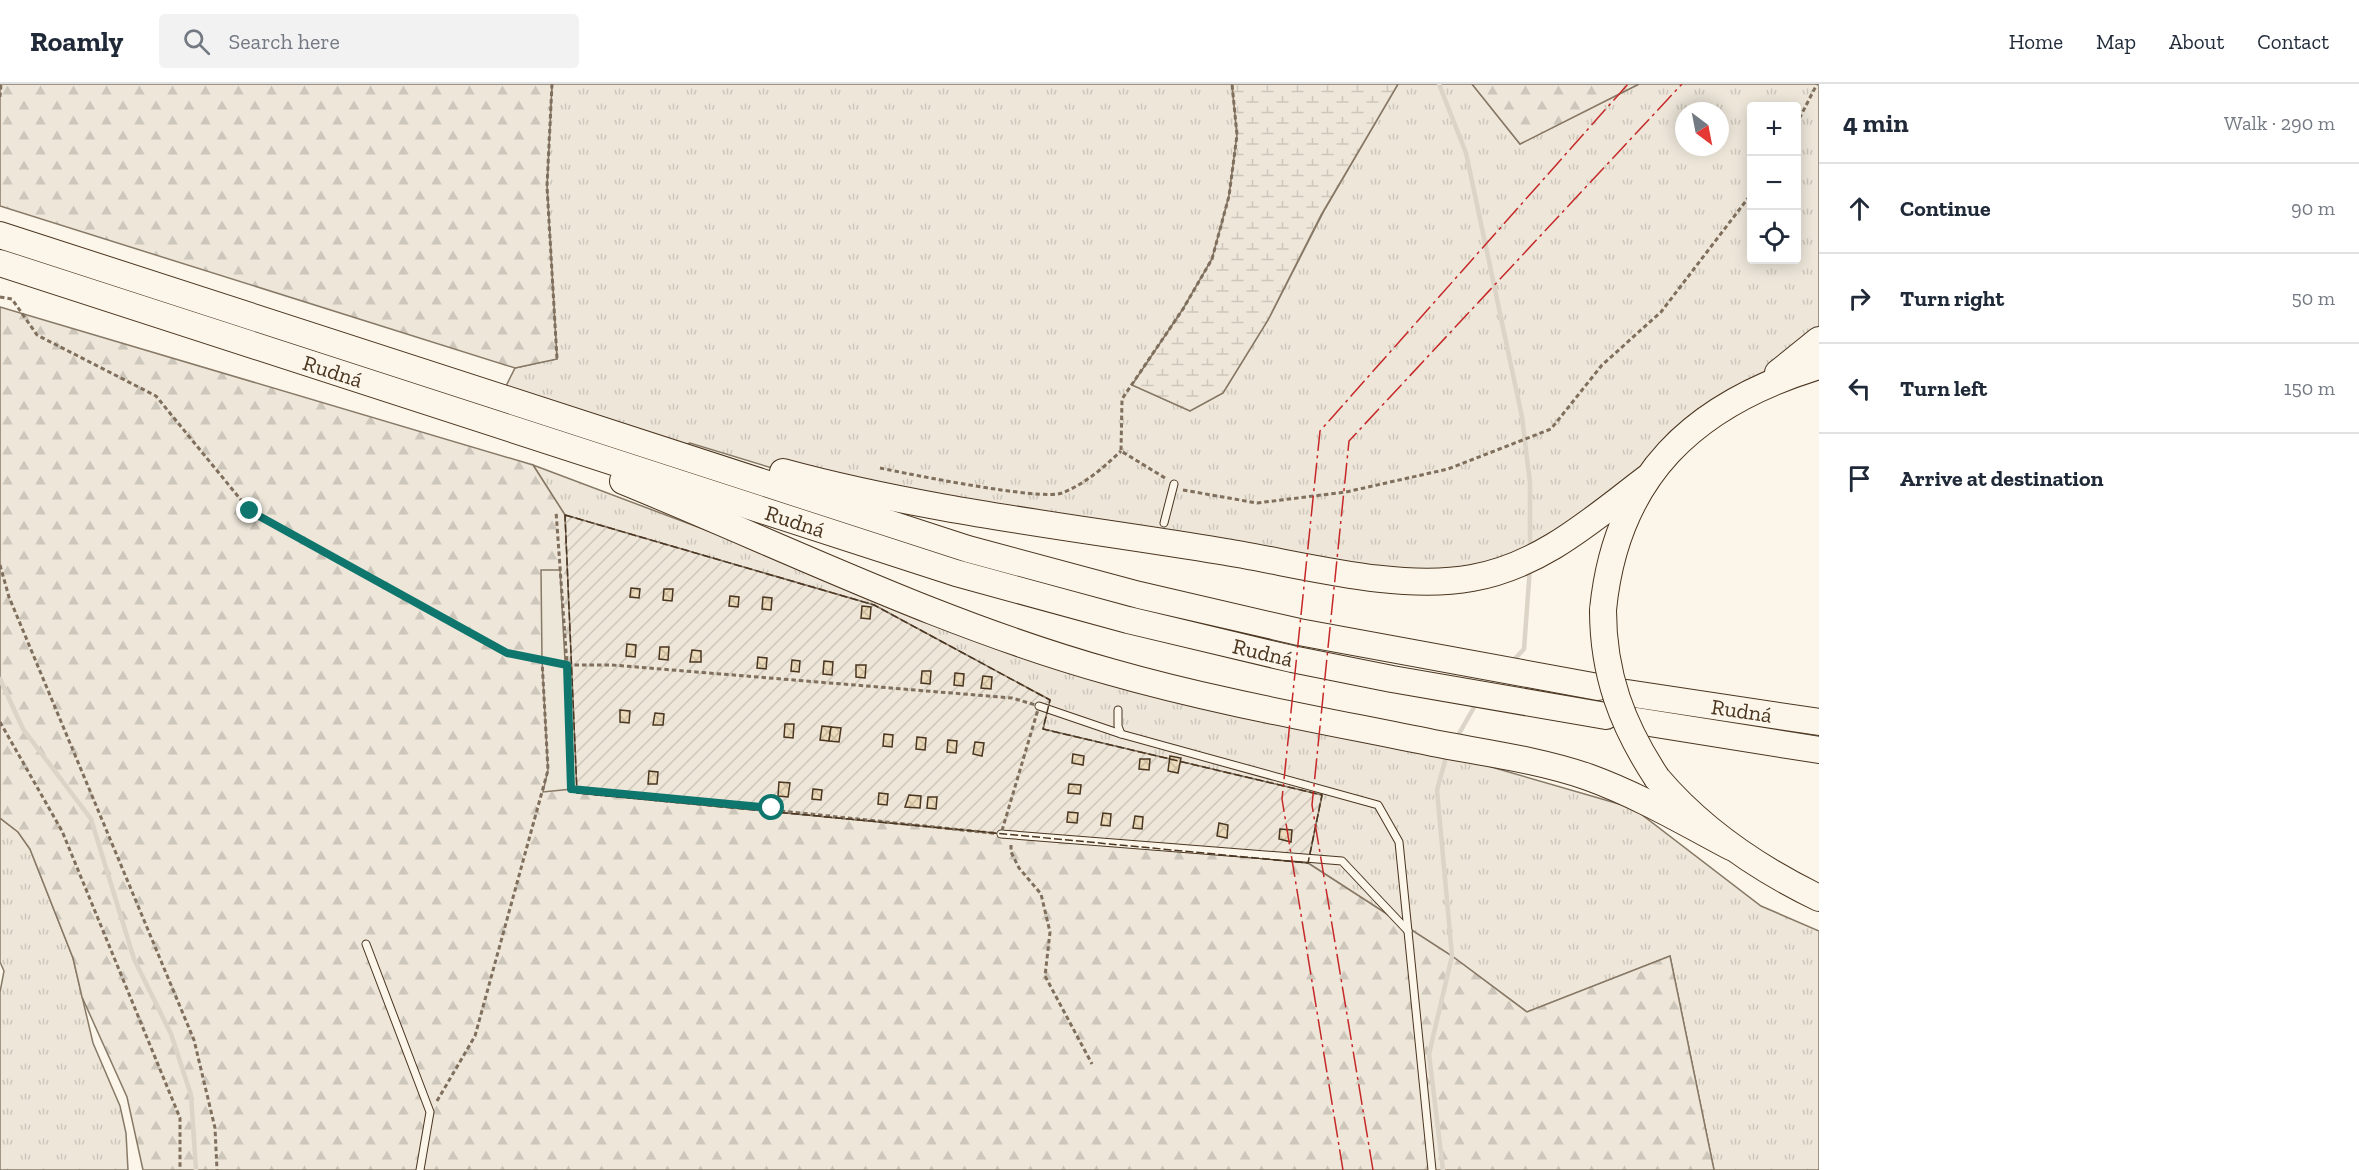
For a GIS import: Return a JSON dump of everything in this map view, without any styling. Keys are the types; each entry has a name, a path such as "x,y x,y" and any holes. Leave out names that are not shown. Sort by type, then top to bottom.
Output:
{"highway":[{"name":"Rudná","path":"0,235 968,549 1139,595 1396,652 1598,687"},
{"name":"Rudná","path":"0,263 956,573 1128,620 1292,659 1392,679 1606,716"},
{"path":"1762,386 1819,340"},
{"path":"668,450 690,443 805,478 1039,525 1166,542 1405,581 1471,578 1531,559 1586,525 1647,478 1687,434 1735,400 1762,386 1819,366"},
{"path":"468,415 808,561 1003,637 1111,672 1197,693 1511,758 1586,777 1624,791 1731,847"},
{"path":"1647,478 1620,525 1606,578 1603,610 1604,649 1614,694 1633,739 1657,778 1692,816 1766,871 1819,898"},
{"name":"Rudná","path":"1627,693 1819,722"},
{"name":"Rudná","path":"1637,720 1819,750"}],"lane":[{"path":"1164,523 1174,484"},
{"path":"1039,706 1121,734 1378,805 1399,842 1432,1170"},
{"path":"1118,710 1118,726 1121,734"},
{"path":"1001,834 1342,861 1409,931"},
{"path":"366,945 430,1112 420,1170"}],"path":[{"path":"0,97 1,84"},
{"path":"552,84 547,186 557,359"},
{"path":"880,468 1011,491 1059,494 1098,473 1121,451 1122,399 1183,309 1212,259 1229,196 1238,135 1232,84"},
{"path":"1801,117 1817,84"},
{"path":"1121,451 1182,490 1257,503 1346,492 1448,469 1551,429 1602,365 1660,312 1747,199"},
{"path":"0,297 12,299 37,335 156,396 250,511 507,653 567,665 612,665 1012,698 1039,706 1001,834 571,789 567,665 556,511"},
{"path":"0,565 9,597 194,1040 215,1128 217,1170"},
{"path":"430,1112 476,1036 549,770 542,660"},
{"path":"0,722 62,831 180,1118 180,1170"},
{"path":"1011,843 1011,852 1019,868 1041,894 1050,932 1045,976 1092,1064"}],"green space":[{"path":"0,84 552,84 547,186 557,359 515,368 0,206"},
{"path":"552,84 1232,84 1237,135 1229,196 1212,259 1183,309 1132,385 1190,411 1223,393 1268,320 1325,209 1398,84 1472,84 1520,144 1639,84 1819,84 1819,340 1556,546 1438,581 805,478 690,443 668,450 501,396 515,368 557,359 547,186"},
{"path":"1232,84 1398,84 1321,215 1268,320 1223,393 1190,411 1132,385 1183,309 1212,259 1229,196 1237,135"},
{"path":"1472,84 1639,84 1520,144"},
{"path":"0,307 533,465 565,515 578,793 1308,863 1452,956 1527,1012 1670,956 1714,1170 143,1170 127,1097 82,997 73,958 30,849 18,832 0,818"},
{"path":"533,465 1128,689 1481,764 1633,808 1761,906 1819,931 1819,1170 1714,1170 1670,956 1527,1012 1452,956 1308,863 1322,795 1043,729 1050,700 874,605 565,515"},
{"path":"565,515 874,605 1050,700 1043,729 1322,795 1308,863 577,793"},
{"path":"0,818 18,832 30,849 73,958 93,1043 120,1106 126,1133 128,1170 0,1170 0,992 4,971 0,962"}],"shaded area":[{"path":"541,570 560,570 572,789 543,792 548,770 542,660"}],"building":[{"path":"631,588 640,589 639,598 630,597"},
{"path":"664,589 673,589 672,601 663,600"},
{"path":"730,596 739,597 738,607 729,606"},
{"path":"763,597 772,598 771,610 762,609"},
{"path":"862,606 871,607 870,619 861,618"},
{"path":"627,644 636,645 635,657 626,656"},
{"path":"660,647 669,647 668,660 659,659"},
{"path":"692,650 701,651 701,662 690,662"},
{"path":"758,657 767,658 766,669 757,668"},
{"path":"792,660 800,661 799,672 791,671"},
{"path":"824,661 833,662 832,675 823,674"},
{"path":"856,665 866,665 865,678 856,677"},
{"path":"922,671 931,671 930,684 921,683"},
{"path":"955,673 964,674 963,686 954,685"},
{"path":"983,676 992,677 991,689 981,688"},
{"path":"620,710 630,711 629,723 620,722"},
{"path":"655,713 664,714 663,725 653,725"},
{"path":"785,724 794,724 793,738 784,737"},
{"path":"822,726 831,727 829,741 820,740"},
{"path":"831,727 841,728 839,742 829,741"},
{"path":"884,734 893,735 892,747 883,746"},
{"path":"917,737 926,738 925,750 916,749"},
{"path":"948,740 957,741 956,753 947,752"},
{"path":"975,742 984,743 982,756 973,754"},
{"path":"1073,754 1084,756 1083,765 1072,763"},
{"path":"1170,756 1181,758 1178,773 1168,771"},
{"path":"1140,759 1150,759 1149,770 1139,769"},
{"path":"649,771 658,772 657,784 648,784"},
{"path":"779,782 790,783 788,797 778,796"},
{"path":"1069,784 1081,785 1080,794 1068,793"},
{"path":"813,789 822,790 821,800 812,799"},
{"path":"879,793 888,794 887,805 878,804"},
{"path":"909,795 921,796 920,808 905,807"},
{"path":"928,797 937,797 936,809 927,808"},
{"path":"1068,812 1078,813 1077,823 1067,822"},
{"path":"1103,813 1111,814 1110,826 1101,825"},
{"path":"1135,816 1143,817 1142,829 1133,828"},
{"path":"1219,823 1228,825 1227,838 1217,836"},
{"path":"1280,829 1292,830 1291,842 1279,839"}],"waterway":[{"path":"1439,84 1466,153 1522,417 1530,483 1530,550"},
{"path":"1512,662 1524,649 1530,567"},
{"path":"0,679 23,729 91,819 134,959 171,1034 191,1095 196,1170"},
{"path":"1456,739 1477,702"},
{"path":"1443,1170 1429,1054 1452,956 1437,790 1447,754"}],"fence":[{"path":"565,515 874,605 1050,700 1043,729 1322,795 1308,863 577,793 565,515"}],"power":[{"path":"1343,1170 1282,799 1320,431 1628,84"},
{"path":"1373,1170 1312,805 1349,441 1682,84"}],"route":[{"path":"250,511 507,653 567,665 571,789 772,808"}]}
